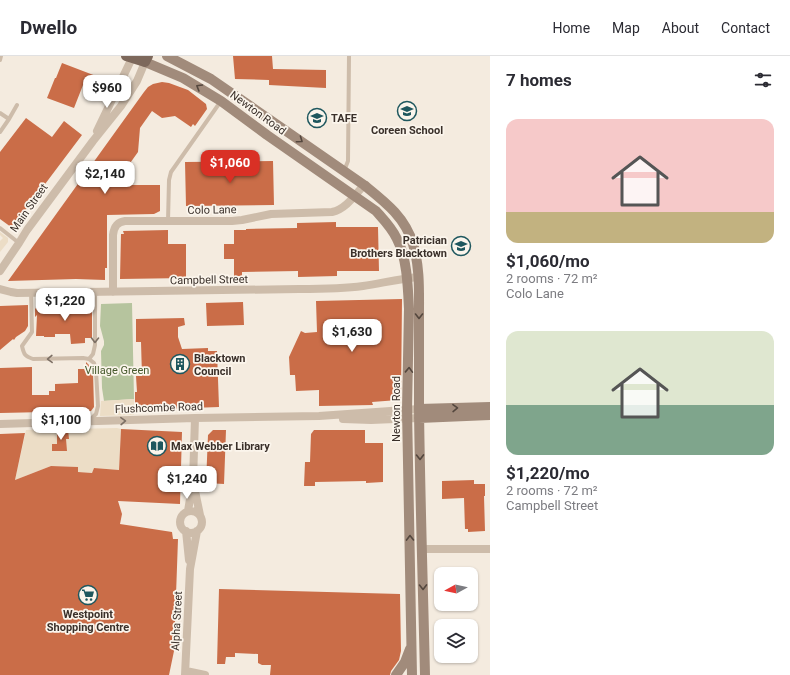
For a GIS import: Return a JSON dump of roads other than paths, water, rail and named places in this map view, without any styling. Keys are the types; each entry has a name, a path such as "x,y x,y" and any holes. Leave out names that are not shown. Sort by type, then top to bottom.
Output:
{"main road":[{"name":"Newton Road","path":"167,56 211,79 364,185 387,204 400,219 407,229 413,243 416,255 418,277 419,413 425,675"},
{"path":"185,56 198,72"},
{"path":"131,57 147,59"},
{"name":"Newton Road","path":"147,59 183,78 221,101 376,211 387,222 397,239 402,251 409,309 408,413 412,675"},
{"path":"267,135 275,123"},
{"name":"Flushcombe Road","path":"419,413 490,407"},
{"name":"Flushcombe Road","path":"419,413 490,415"},
{"path":"396,675 405,662 412,643"}],"street":[{"name":"Main Street","path":"93,141 131,57"},
{"name":"Main Street","path":"0,270 27,230 121,106 134,87 147,59"},
{"name":"Colo Lane","path":"112,292 113,235 118,223 125,221 236,221 275,214 332,212 342,209 364,185"},
{"name":"Campbell Street","path":"0,289 11,292 112,292 338,288 363,286 418,277"},
{"name":"Flushcombe Road","path":"0,424 319,416 370,420 408,413 419,413"},
{"path":"188,511 193,481 195,418"},
{"path":"193,481 202,523 197,531 191,533 186,531 181,526 183,514 188,511 194,511 200,515"},
{"name":"Alpha Street","path":"186,531 190,569 186,673"},
{"name":"Alpha Street","path":"190,569 197,531"},
{"path":"422,549 490,549"},
{"path":"186,673 205,675"}],"lane":[{"path":"0,60 1,56"},
{"path":"344,171 348,161 349,56"},
{"path":"168,221 171,172 221,101"},
{"path":"0,132 17,105"},
{"path":"0,113 9,119"},
{"path":"0,228 19,243"},
{"path":"31,292 32,332 22,346 23,351 26,356 33,359 84,358 89,359 94,364 96,371 98,406 96,414 89,421"},
{"path":"89,359 93,354 95,345 95,292"}],"place":[{"name":"Coreen School","path":"407,111"},
{"name":"TAFE","path":"317,118"},
{"name":"Patrician Brothers Blacktown","path":"461,246"},
{"name":"Blacktown Council","path":"180,364"},
{"name":"Max Webber Library","path":"157,446"},
{"name":"Westpoint Shopping Centre","path":"88,595"}],"park label":[{"name":"Village Green","path":"117,370"}]}
